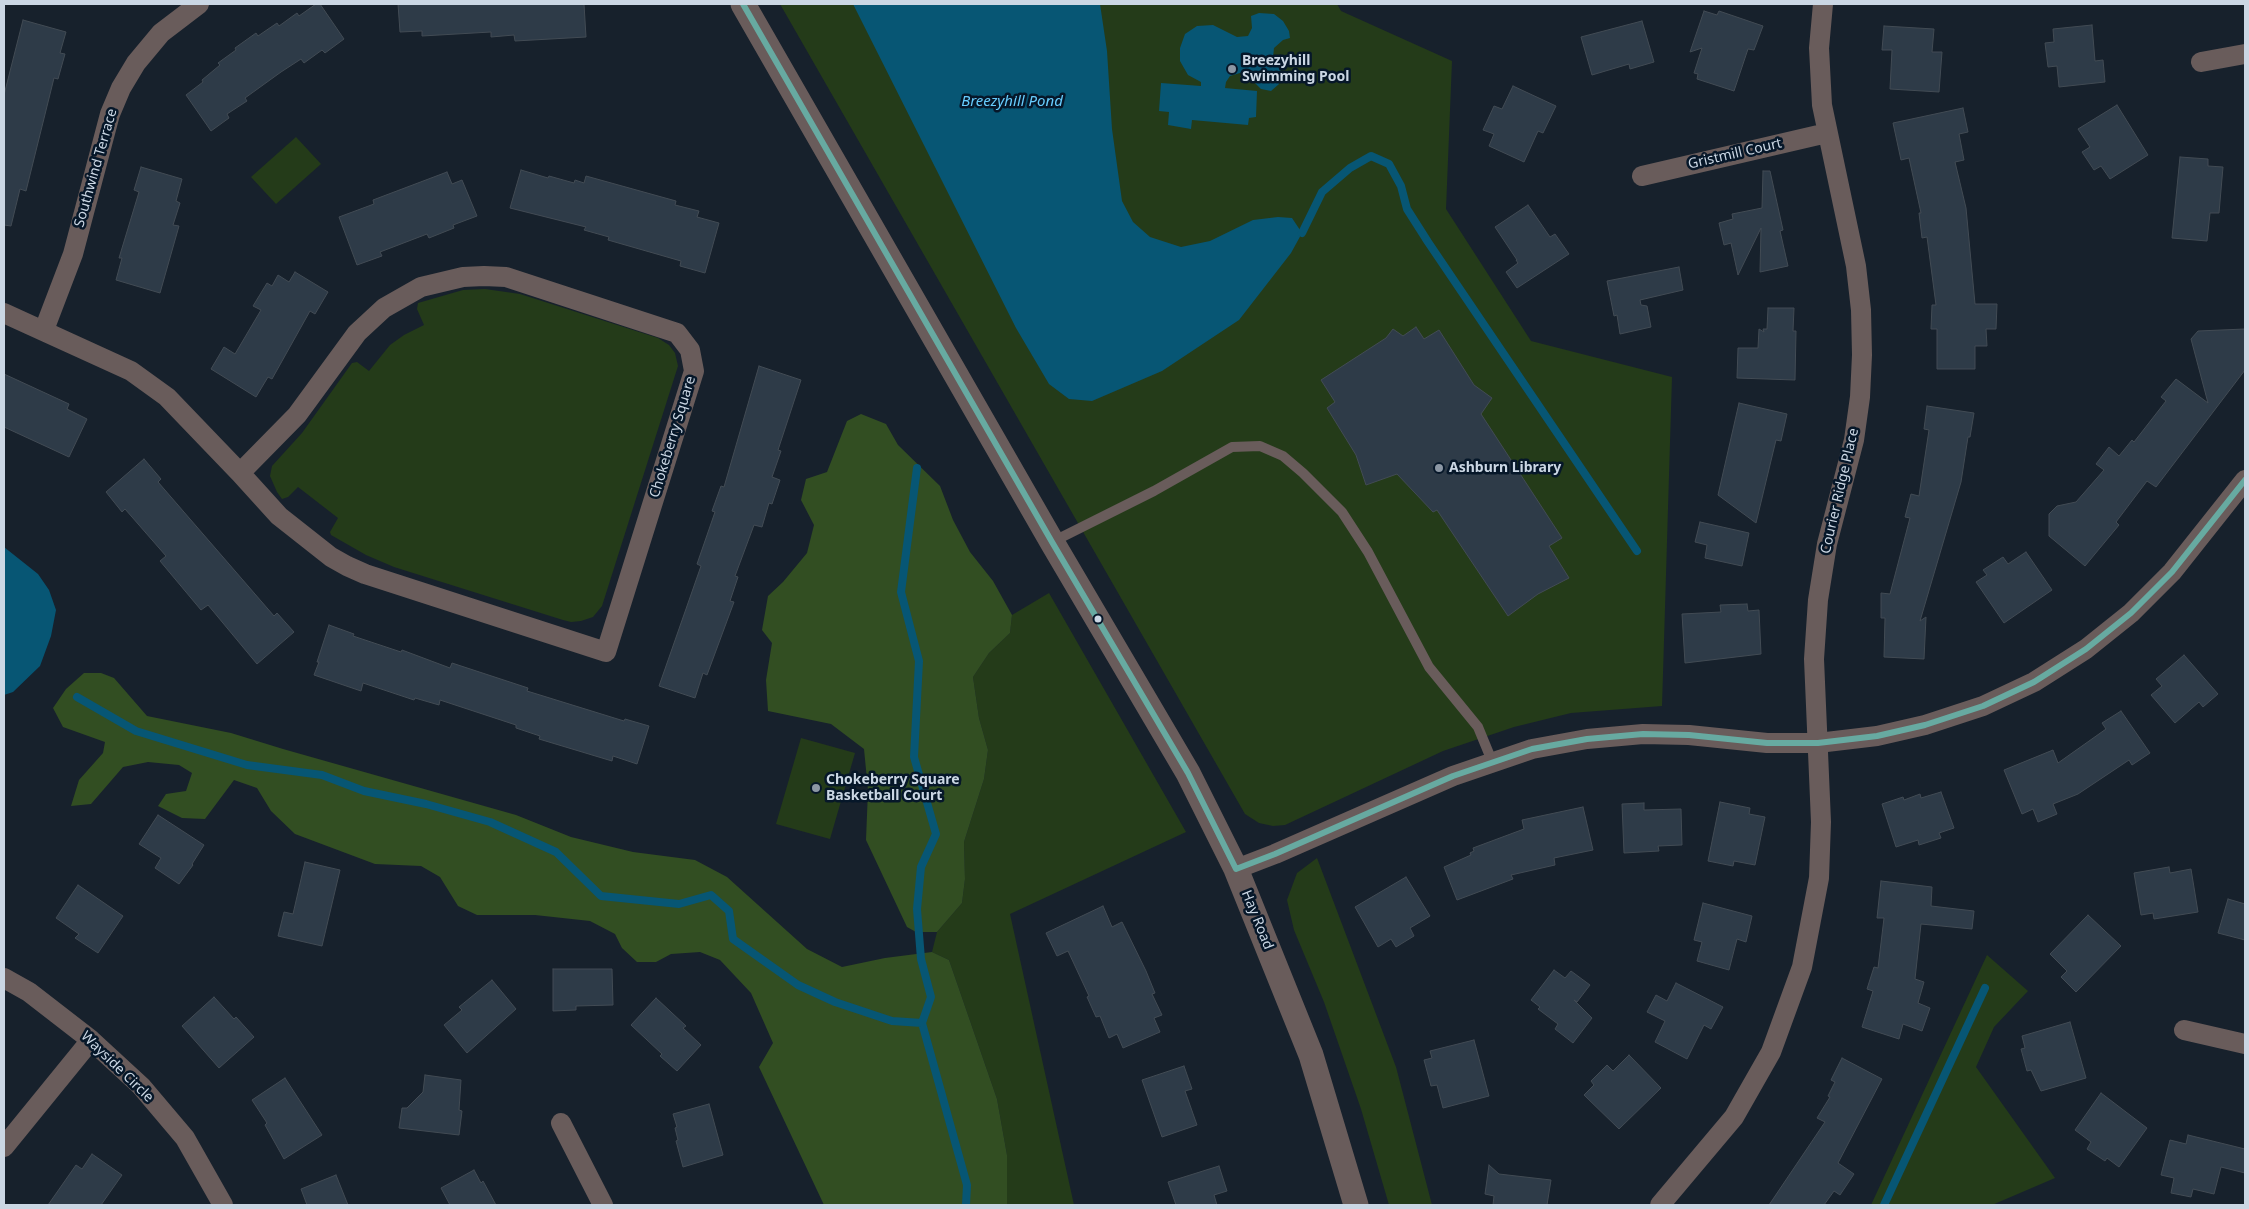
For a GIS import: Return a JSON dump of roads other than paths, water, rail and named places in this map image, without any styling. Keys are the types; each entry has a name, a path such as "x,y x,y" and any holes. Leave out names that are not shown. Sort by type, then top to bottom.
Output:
{"street":[{"name":"Southwind Terrace","path":"44,330 73,254 110,114 121,88 136,62 161,33 199,4"},
{"name":"Hay Road","path":"743,4 1052,542 1188,773 1236,869 1311,1055 1356,1205"},
{"name":"Courier Ridge Place","path":"1660,1205 1739,1110 1771,1052 1793,997 1809,938 1819,878 1821,822 1814,658 1818,600 1827,544 1854,440 1860,397 1862,355 1861,310 1856,266 1828,133 1819,76 1819,39 1823,4"},
{"path":"2202,62 2245,54"},
{"name":"Gristmill Court","path":"1642,176 1828,133"},
{"name":"Chokeberry Square","path":"4,313 131,371 167,397 279,516 331,557 365,574 606,652 694,371 690,350 677,333 506,277 463,277 442,281 402,296 377,314 351,341 297,415 240,473"},
{"path":"1236,869 1275,854 1453,776 1492,761 1532,749 1587,739 1643,734 1690,735 1767,743 1818,743 1877,736 1925,725 1984,706 2034,682 2086,649 2130,613 2172,572 2243,486"},
{"name":"Wayside Circle","path":"4,978 29,992 91,1040 141,1086 184,1138 223,1205"},
{"path":"2184,1030 2245,1044"},
{"path":"4,1147 91,1040"},
{"path":"561,1123 602,1205"}],"lane":[{"path":"1052,542 1154,490 1232,447 1260,446 1283,456 1342,512 1368,552 1429,667 1478,727 1492,761"}],"water":[{"name":"Breezyhill Pond","path":"853,4 1100,4 1107,51 1112,129 1122,201 1133,222 1150,237 1181,247 1210,241 1253,220 1278,217 1292,218 1302,233 1291,253 1239,320 1162,371 1092,401 1069,399 1049,384 1016,328"},
{"name":"Breezyhill Swimming Pool","path":"1259,13 1274,14 1283,21 1289,31 1290,38 1283,40 1274,48 1273,58 1282,73 1279,84 1271,91 1261,89 1250,78 1240,73 1230,76 1225,88 1257,91 1256,117 1249,118 1248,125 1192,120 1191,129 1168,125 1169,112 1159,111 1161,83 1201,86 1201,82 1188,75 1180,61 1180,48 1185,34 1197,26 1213,25 1237,37 1248,36 1252,28 1251,16"},
{"path":"4,547 38,574 49,590 56,610 51,636 40,666 13,692 4,695"}],"waterway":[{"path":"1302,233 1322,192 1350,168 1371,156 1389,164 1401,186 1407,209 1428,242 1637,551"},
{"path":"917,468 901,592 919,661 914,757 936,834 921,867 917,909 921,959 931,997 922,1023 967,1185 966,1205"},
{"path":"77,697 136,731 247,765 322,775 364,791 426,804 490,822 556,852 601,896 679,904 711,895 729,911 733,939 798,985 835,1002 892,1021 922,1023"},
{"path":"1884,1205 1985,988"}],"place":[{"name":"Breezyhill Swimming Pool","path":"1232,69"},
{"name":"Ashburn Library","path":"1439,468"},
{"name":"Chokeberry Square Basketball Court","path":"816,788"}]}
